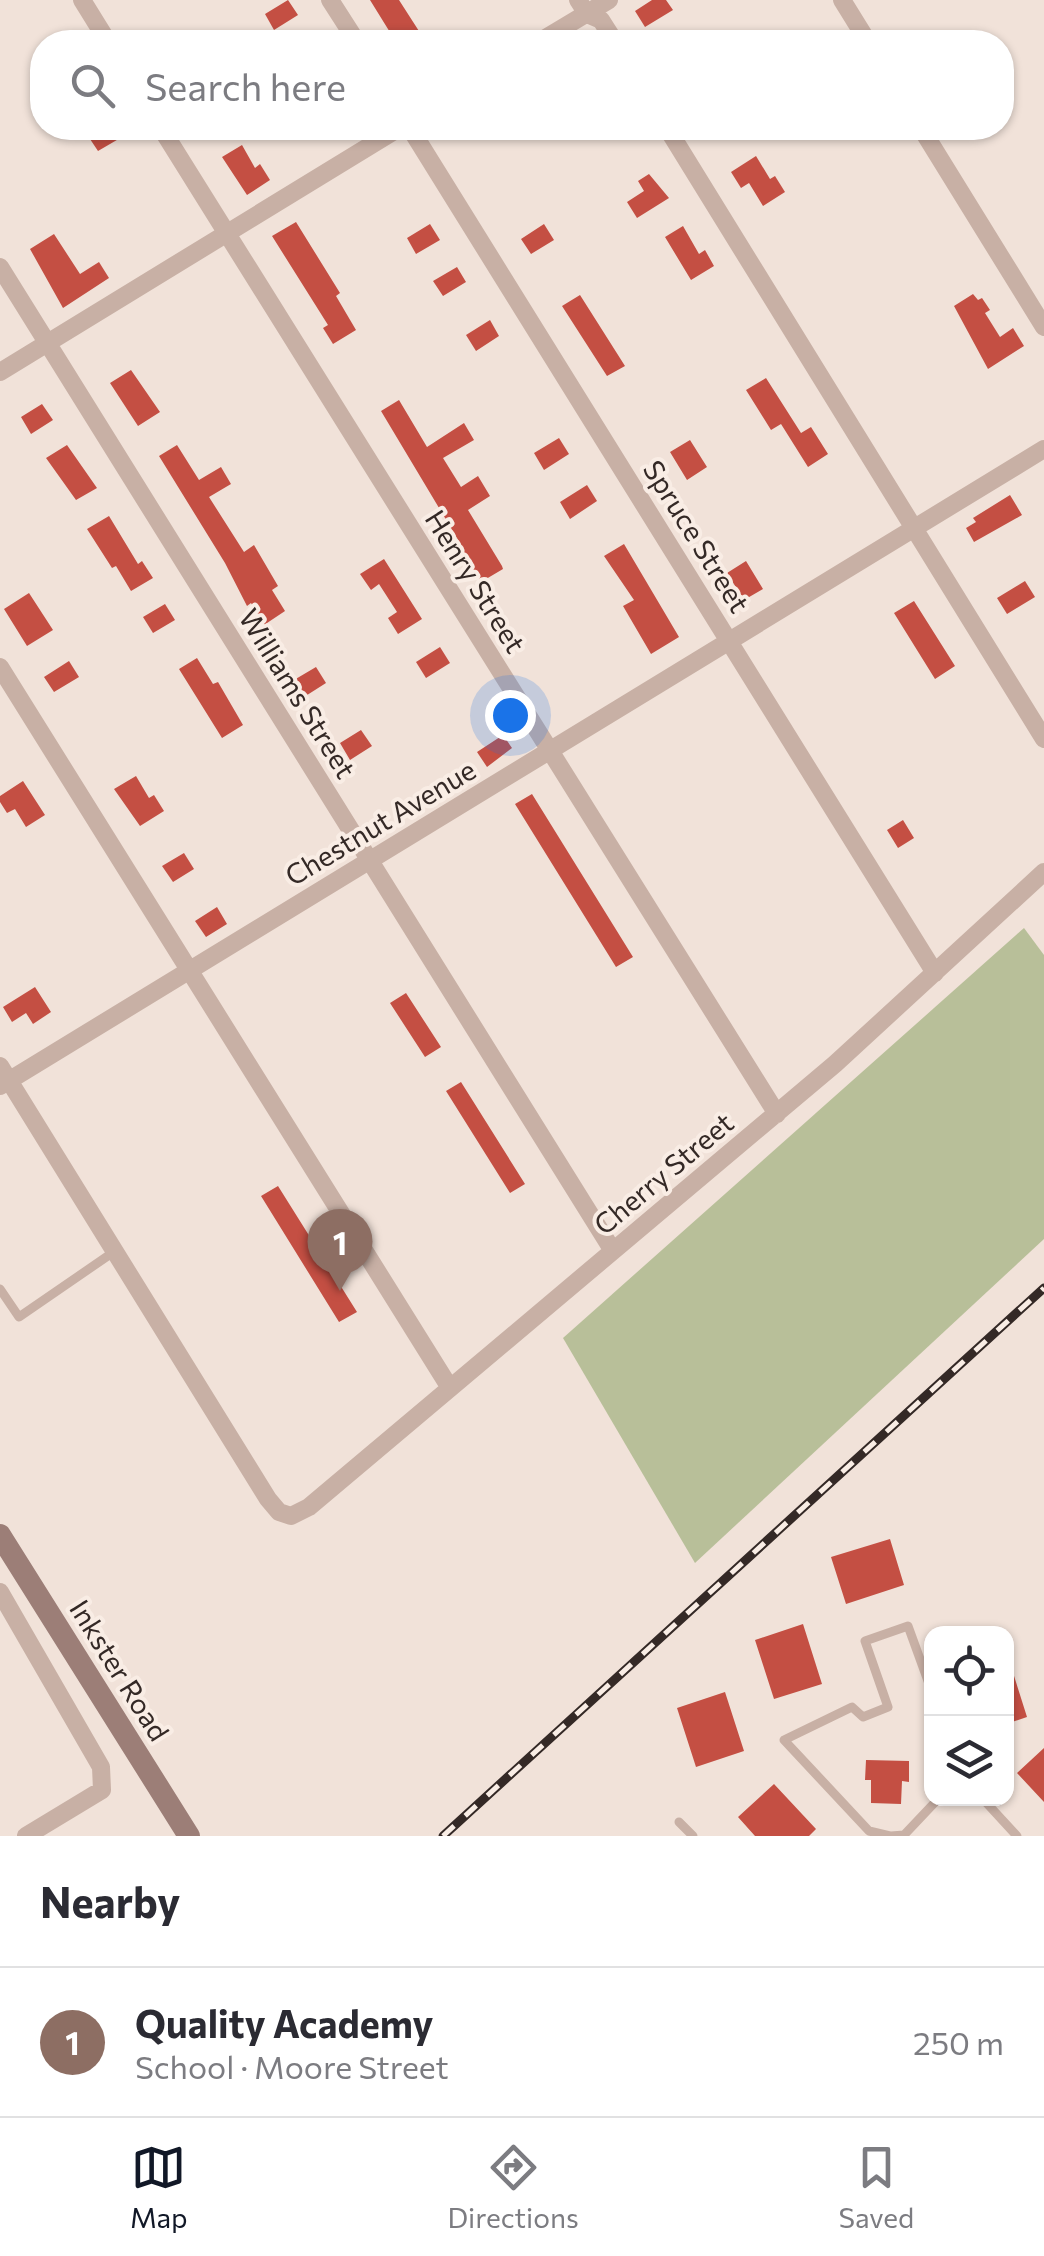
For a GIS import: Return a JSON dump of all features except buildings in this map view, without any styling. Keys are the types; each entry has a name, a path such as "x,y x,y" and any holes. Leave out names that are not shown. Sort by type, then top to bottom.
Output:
{"main road":[{"name":"Inkster Road","path":"0,1536 8,1565 189,1836"}],"street":[{"path":"82,0 101,30"},
{"path":"330,0 349,30"},
{"path":"554,30 583,7 609,0"},
{"path":"842,0 861,30"},
{"path":"583,7 607,30"},
{"name":"Henry Street","path":"169,140 777,1114"},
{"path":"0,372 379,140"},
{"name":"Spruce Street","path":"417,140 934,974"},
{"path":"674,140 1044,739"},
{"path":"928,140 1044,326"},
{"name":"Williams Street","path":"0,267 613,1251"},
{"name":"Chestnut Avenue","path":"3,1078 190,971 1044,449"},
{"path":"0,667 450,1388"},
{"name":"Cherry Street","path":"115,1251 268,1499 279,1512 291,1516 310,1506 777,1114 1044,872"},
{"path":"3,1078 115,1251"},
{"path":"0,1592 100,1767 102,1790 26,1836"}],"lane":[{"path":"0,1289 19,1317 115,1251"},
{"path":"924,1670 908,1626 865,1640 888,1707 863,1717 852,1707 784,1740 870,1831 904,1835 931,1806"},
{"path":"989,1806 1017,1836"},
{"path":"679,1822 694,1836"}],"green space":[{"path":"1024,928 1044,955 1044,1239 695,1563 563,1338"}],"railway":[{"path":"443,1836 1044,1288"}],"place":[{"name":"Quality Academy","path":"340,1291"}]}
